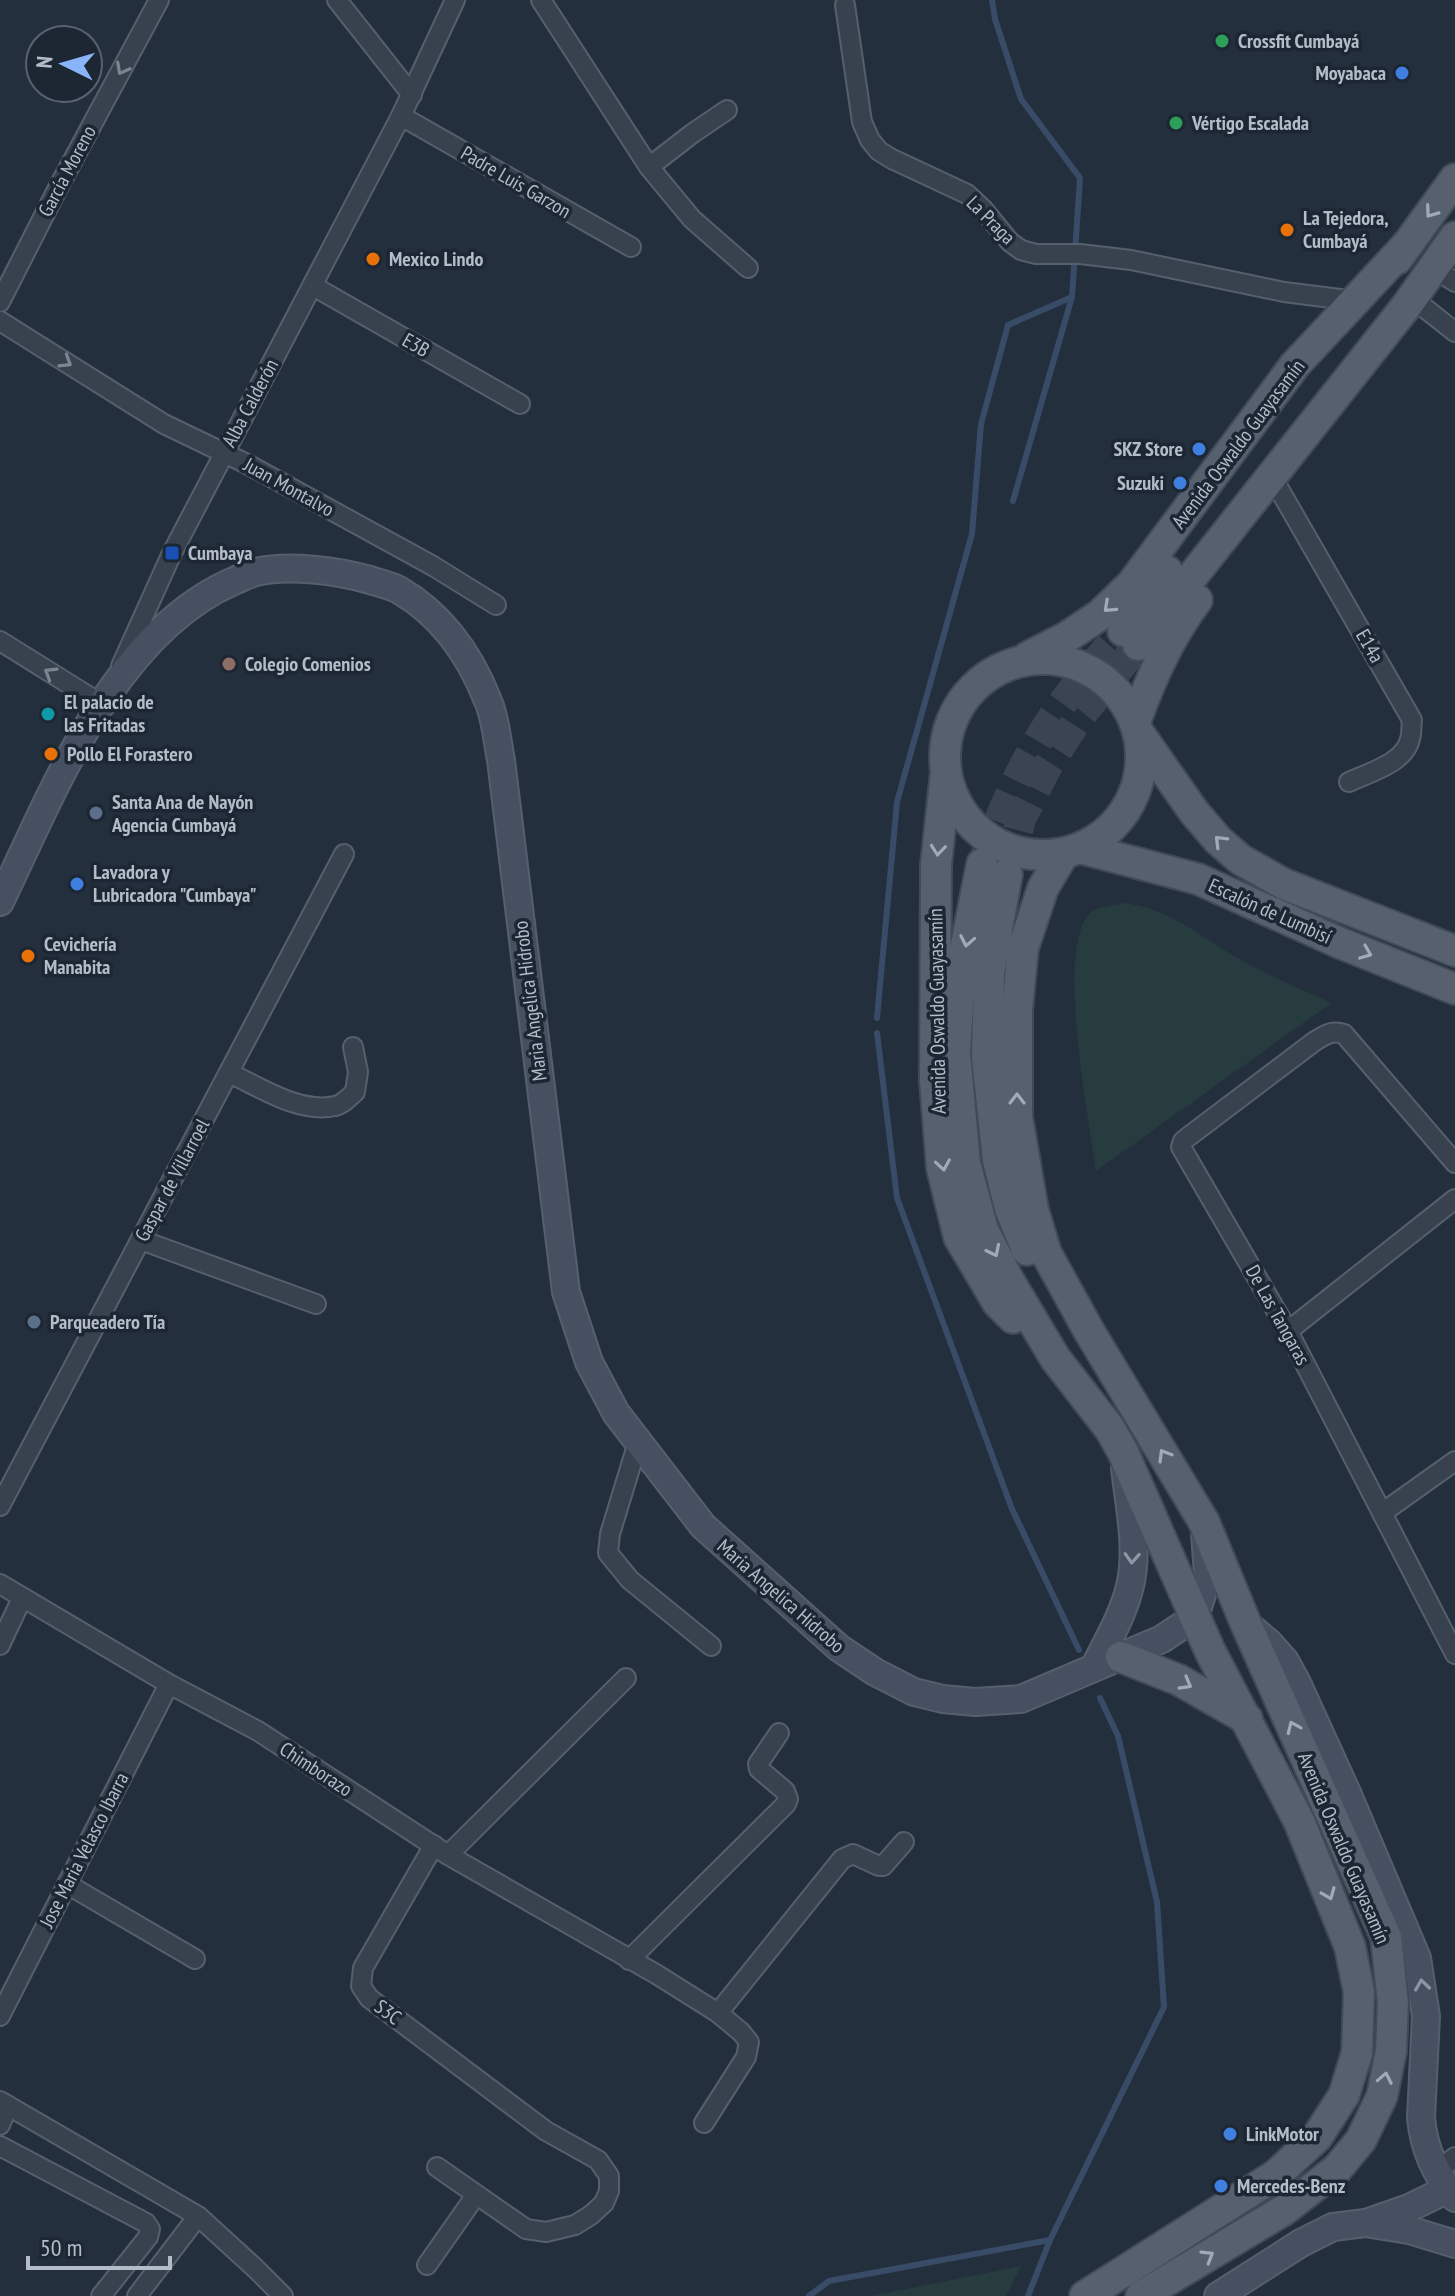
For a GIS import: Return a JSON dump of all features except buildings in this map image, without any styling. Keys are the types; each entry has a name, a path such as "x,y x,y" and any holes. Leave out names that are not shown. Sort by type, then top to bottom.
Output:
{"main road":[{"name":"Avenida Oswaldo Guayasamín","path":"1455,179 1130,638 1410,301 1444,275 1455,237"},
{"name":"Avenida Oswaldo Guayasamín","path":"1022,660 1067,637 1100,615 1132,584 1295,365 1407,245"},
{"name":"Avenida Oswaldo Guayasamín","path":"1136,727 1152,675 1181,621 1381,351 1410,301"},
{"path":"1050,658 1077,664 1101,678 1121,697 1136,727 1141,760 1136,788 1123,813 1104,834 1072,850 1032,855 1002,846 975,828 956,802 946,772 945,747 951,723 962,701 979,682 999,668 1022,660 1050,658"},
{"name":"Escalón de Lumbisí","path":"1136,727 1194,812 1218,840 1241,860 1284,884 1455,951"},
{"name":"Avenida Oswaldo Guayasamín","path":"946,772 936,865 935,1081 942,1168 959,1237 998,1303 1055,1358"},
{"name":"Avenida Oswaldo Guayasamín","path":"1072,850 1043,888 1023,948 1017,1009 1017,1117 1033,1210 1046,1253 1089,1331 1204,1522 1246,1624 1386,1937 1393,2003 1391,2051 1382,2096 1361,2140 1337,2169 1284,2210 1141,2296"},
{"name":"Escalón de Lumbisí","path":"1072,850 1198,879 1283,918 1455,989"},
{"name":"Avenida Oswaldo Guayasamín","path":"1085,2296 1276,2175 1317,2137 1344,2095 1357,2053 1359,1992 1350,1947 1299,1821 1210,1651 1123,1452 1110,1429 1055,1358 983,1230 965,1163 955,1052 960,976 994,869 987,1058 998,1160 1010,1208 1027,1252 1089,1331"},
{"path":"1102,1664 1179,1680 1247,1719"}],"street":[{"name":"García Moreno","path":"0,302 159,0"},
{"path":"337,0 412,95 455,0"},
{"path":"541,0 649,167 692,219 748,268"},
{"name":"La Praga","path":"845,5 862,122 870,140 879,151 892,159 967,194 1021,250 1036,254 1080,254 1131,260 1284,292 1356,301"},
{"name":"Alba Calderón","path":"104,700 172,553 412,95"},
{"path":"649,167 727,110"},
{"name":"Padre Luis Garzon","path":"401,116 631,247"},
{"name":"E3B","path":"313,286 520,404"},
{"path":"1410,301 1455,332"},
{"name":"Juan Montalvo","path":"0,321 164,424 224,452 433,566 496,605"},
{"name":"E14a","path":"1279,489 1412,720 1410,741 1403,753 1392,762 1349,782"},
{"name":"Maria Angelica Hidrobo","path":"0,902 76,747 104,700 153,638 177,615 212,591 257,572 306,568 352,575 397,588 432,614 462,648 490,703 501,760 566,1292 589,1362 616,1413 703,1526 839,1648 875,1672 914,1692 943,1699 975,1702 1021,1699 1162,1639 1195,1617"},
{"path":"0,641 104,700"},
{"name":"Gaspar de Villarroel","path":"0,1506 344,854"},
{"name":"De Las Tangaras","path":"1455,1163 1344,1034 1337,1032 1315,1041 1183,1141 1181,1147 1288,1331 1455,1654"},
{"path":"229,1073 289,1101 311,1107 338,1106 355,1092 358,1072 353,1047"},
{"path":"1288,1331 1455,1199"},
{"path":"141,1240 316,1304"},
{"path":"638,1442 610,1534 608,1553 630,1580 711,1646"},
{"path":"1102,1664 1130,1584 1133,1541 1123,1452"},
{"path":"1382,1513 1455,1461"},
{"path":"1195,1617 1208,1575 1204,1522"},
{"name":"Chimborazo","path":"0,1584 169,1684 258,1731 441,1850 718,2013 749,2042 746,2057 704,2123"},
{"path":"0,1645 22,1598"},
{"path":"1218,2296 1319,2233 1333,2227 1365,2223 1409,2208 1450,2180 1425,2145 1421,2118 1426,2016 1417,1958 1297,1683 1285,1661 1246,1624"},
{"name":"S3C","path":"476,2195 526,2229 546,2232 575,2225 591,2215 604,2203 609,2191 609,2176 598,2160 546,2131 369,1998 361,1986 363,1968 441,1850 626,1678"},
{"name":"Jose Maria Velasco Ibarra","path":"0,2016 169,1684"},
{"path":"629,1960 786,1804 785,1791 759,1769 758,1764 779,1733"},
{"path":"718,2013 842,1859 853,1854 883,1866 904,1842"},
{"path":"67,1884 195,1959"},
{"path":"0,2125 4,2103 198,2216 283,2296"},
{"path":"0,2146 146,2223 150,2229 148,2237 101,2296"},
{"path":"427,2265 476,2195 437,2167"},
{"path":"137,2296 198,2216"},
{"path":"1365,2223 1409,2230 1455,2244"}],"green space":[{"path":"1124,903 1172,918 1252,966 1331,1003 1096,1171 1082,1077 1075,962 1080,933 1089,914"},
{"path":"1021,2266 1006,2296 870,2296"}],"waterway":[{"path":"992,0 995,19 1021,99 1080,178 1072,297 1013,501"},
{"path":"877,1018 897,802 972,534 981,424 1008,325 1072,297"},
{"path":"877,1033 897,1198 1012,1509 1079,1650"},
{"path":"1028,2296 1050,2240 1164,2007 1157,1902 1118,1736 1100,1698"},
{"path":"809,2296 829,2281 1050,2240"}],"tunnel":[{"path":"982,864 1006,803 1035,745 1066,698 1123,631"},
{"path":"1007,874 1021,819 1047,767 1078,719 1138,645"}],"place":[{"name":"Crossfit Cumbayá","path":"1222,41"},
{"name":"Moyabaca","path":"1402,73"},
{"name":"Vértigo Escalada","path":"1176,123"},
{"name":"La Tejedora, Cumbayá","path":"1287,230"},
{"name":"Mexico Lindo","path":"373,259"},
{"name":"SKZ Store","path":"1199,449"},
{"name":"Suzuki","path":"1180,483"},
{"name":"Cumbaya","path":"172,553"},
{"name":"Colegio Comenios","path":"229,664"},
{"name":"El palacio de las Fritadas","path":"48,714"},
{"name":"Pollo El Forastero","path":"51,754"},
{"name":"Santa Ana de Nayón Agencia Cumbayá","path":"96,813"},
{"name":"Lavadora y Lubricadora \"Cumbaya\"","path":"77,884"},
{"name":"Cevichería Manabita","path":"28,956"},
{"name":"Parqueadero Tía","path":"34,1322"},
{"name":"LinkMotor","path":"1230,2134"},
{"name":"Mercedes-Benz","path":"1221,2186"}]}
